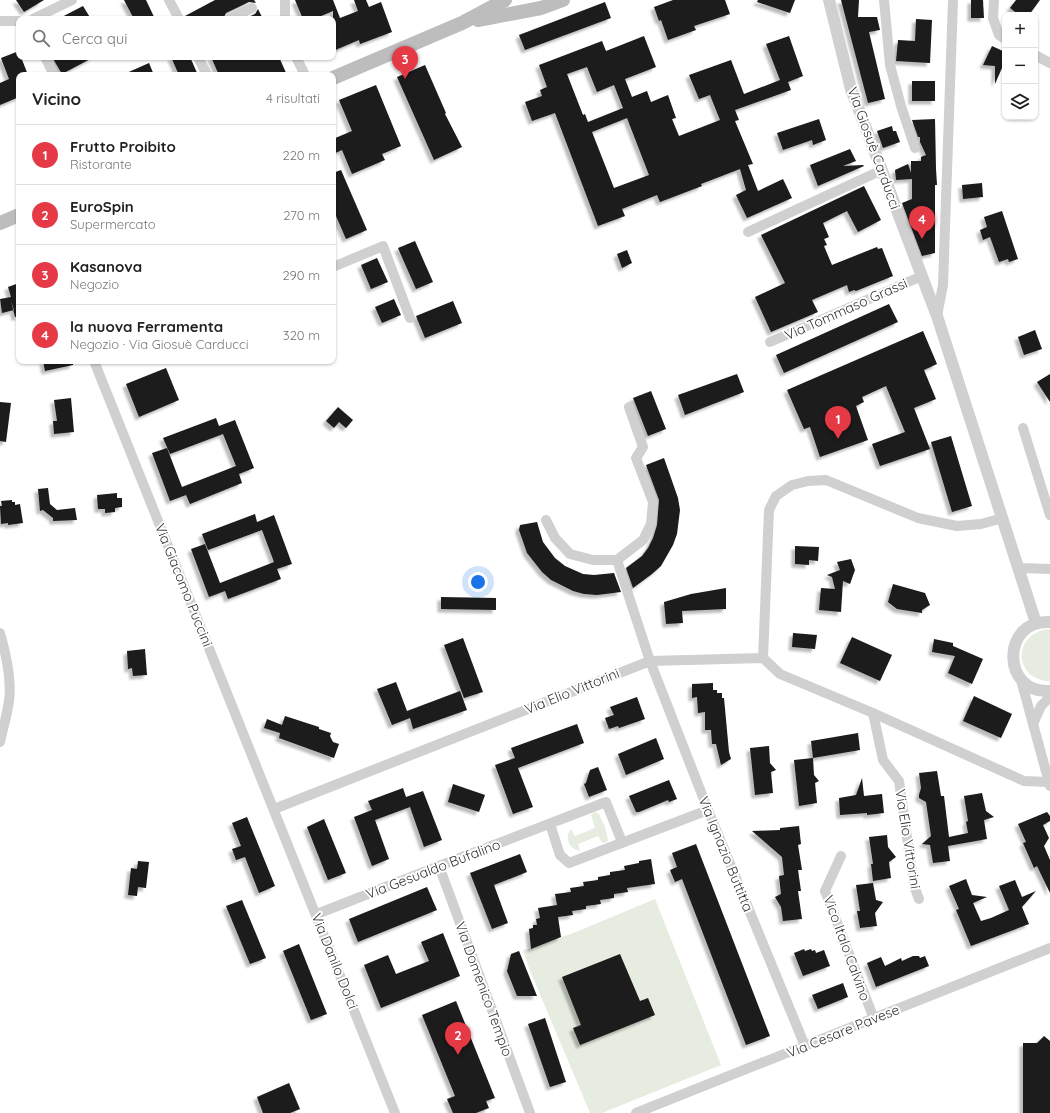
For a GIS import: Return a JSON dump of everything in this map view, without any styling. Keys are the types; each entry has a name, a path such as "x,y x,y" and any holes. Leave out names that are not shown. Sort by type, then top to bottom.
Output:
{"main road":[{"path":"462,23 505,0"},
{"path":"336,77 462,23 511,6 541,8 563,0"},
{"path":"0,223 16,216"}],"street":[{"path":"39,16 72,0"},
{"path":"169,0 177,16"},
{"path":"285,0 285,16"},
{"name":"Via Giosuè Carducci","path":"829,0 851,88 937,316 1003,518"},
{"path":"884,0 890,65 900,106 915,148"},
{"path":"937,316 943,285 953,0"},
{"path":"994,0 993,18 999,35 1002,36"},
{"path":"235,16 252,8"},
{"path":"0,21 16,21"},
{"path":"1038,57 1050,63"},
{"path":"47,60 53,72"},
{"path":"200,60 206,72"},
{"path":"298,60 304,72"},
{"path":"748,232 882,170"},
{"path":"336,266 383,246 410,318"},
{"name":"Via Tommaso Grassi","path":"770,342 922,276"},
{"name":"Via Giacomo Puccini","path":"95,364 274,809"},
{"path":"546,520 556,538 570,554 593,560 617,560 643,540 651,524 653,502 636,458 642,447 628,407"},
{"path":"1023,428 1050,515"},
{"path":"1036,623 1003,518 980,524 957,526 918,518 826,480 808,481 792,485 776,496 768,510 763,658 780,674 873,713 1024,781 1049,784 1021,680 1013,661 1013,649 1018,638 1026,629 1036,623 1050,622"},
{"name":"Via Ignazio Buttitta","path":"617,560 650,661 708,810 805,1046"},
{"path":"1019,568 1050,569"},
{"path":"0,633 6,658 10,689 9,701 0,742"},
{"name":"Via Elio Vittorini","path":"274,809 650,661 763,658"},
{"path":"1021,680 1038,690 1050,691"},
{"path":"1033,724 1041,706 1050,698"},
{"name":"Via Elio Vittorini","path":"873,713 883,760 899,781 914,886 919,899"},
{"name":"Via Gesualdo Bufalino","path":"316,914 606,802 622,842"},
{"name":"Via Danilo Dolci","path":"274,809 395,1113"},
{"path":"550,824 560,855 570,863 708,810"},
{"name":"Vico Italo Calvino","path":"840,856 825,890 874,1019"},
{"name":"Via Domenico Tempio","path":"439,866 530,1113"},
{"name":"Via Cesare Pavese","path":"636,1113 1050,948"}],"shaded area":[{"path":"1048,629 1050,630 1050,681 1038,679 1029,673 1024,666 1022,657 1023,648 1028,640 1036,633"},
{"path":"595,812 599,814 605,827 608,840 607,842 602,843 598,836 578,844 580,851 576,850 570,845 568,839 569,832 571,829 575,836 595,828 591,815"},
{"path":"655,899 721,1065 602,1113 590,1113 529,968 523,950 537,947 537,944 548,942 576,932"}],"building":[{"path":"16,0 44,0 24,12"},
{"path":"124,0 146,0 154,16 132,16"},
{"path":"215,0 254,0 256,3 249,2 226,13 224,16 185,16"},
{"path":"295,0 333,0 340,18 358,11 354,0 366,0 369,7 381,2 392,32 360,44 359,40 336,50 336,16 333,16 333,11 321,16 302,16"},
{"path":"673,0 725,0 730,14 694,26 696,30 668,40 661,20 659,21 654,7"},
{"path":"758,0 795,0 790,13 757,2"},
{"path":"841,0 859,0 858,17 877,17 880,30 869,32 885,99 868,103"},
{"path":"971,0 983,0 984,18 971,18"},
{"path":"1016,0 1040,0 1031,12 1015,12 1010,8"},
{"path":"605,2 611,18 525,50 519,35"},
{"path":"83,6 89,16 64,16"},
{"path":"258,9 262,16 251,16 255,14"},
{"path":"916,19 932,20 930,63 896,61 898,40 915,41"},
{"path":"644,36 656,67 625,79 632,97 647,91 651,102 668,95 676,118 672,119 679,136 720,120 710,95 699,99 689,75 731,60 744,94 780,80 766,44 789,36 803,76 788,82 791,90 735,110 739,120 735,121 753,164 748,165 758,191 783,179 792,198 747,218 736,195 746,190 740,169 701,184 702,186 660,202 657,195 622,209 625,216 598,226 555,113 532,121 525,102 542,96 540,90 547,87 539,65 602,41 606,51","holes":["587,67 597,92 614,85 623,108 588,122 585,114 583,115 567,74","627,118 649,175 614,188 592,132"]},
{"path":"992,46 1002,51 1002,68 995,84 995,66 983,65"},
{"path":"16,52 16,60 22,60 27,72 16,72 16,98 0,105 0,83 9,79 1,58"},
{"path":"54,60 88,60 66,72 61,72"},
{"path":"172,60 191,60 197,72 178,72"},
{"path":"212,60 280,60 286,72 218,72"},
{"path":"149,63 153,72 129,72"},
{"path":"425,65 446,113 445,114 462,147 434,160 397,77"},
{"path":"912,81 935,81 935,101 912,101"},
{"path":"376,85 401,146 382,154 385,160 352,174 342,150 336,153 336,138 352,131 339,100"},
{"path":"819,119 826,140 813,145 812,140 783,150 777,133"},
{"path":"935,119 937,185 935,185 935,253 922,256 902,203 912,199 912,179 896,180 895,170 908,164 911,173 911,161 921,161 921,157 926,155 912,120"},
{"path":"892,126 893,131 896,131 900,142 883,148 877,131"},
{"path":"850,149 856,161 843,166 864,166 818,186 810,165"},
{"path":"341,170 367,230 346,239 336,216 336,172"},
{"path":"982,183 983,197 963,199 962,185"},
{"path":"864,186 881,220 858,232 847,211 823,223 829,237 824,239 827,245 824,246 832,265 877,247 878,249 882,248 893,276 856,291 854,290 849,292 847,285 812,300 818,312 771,332 755,297 785,283 761,235"},
{"path":"1002,211 1018,259 1009,262 1008,259 999,262 990,237 983,240 980,230 987,227 984,217"},
{"path":"415,241 433,282 416,289 398,248"},
{"path":"627,250 632,263 622,268 617,254"},
{"path":"377,258 388,282 371,289 361,265"},
{"path":"16,284 16,317 13,310 2,313 0,299 11,297 8,287"},
{"path":"394,299 401,315 382,323 375,307"},
{"path":"453,301 462,323 425,338 416,316"},
{"path":"889,304 898,322 784,373 776,355"},
{"path":"1035,330 1042,349 1024,355 1018,337"},
{"path":"923,331 937,364 924,370 936,399 914,408 930,449 880,466 872,444 905,432 886,386 862,397 864,402 856,406 868,440 820,457 810,427 804,429 787,390"},
{"path":"44,364 73,364 73,365 45,371"},
{"path":"166,368 179,400 139,417 126,384"},
{"path":"737,374 744,392 685,415 678,395"},
{"path":"1050,374 1050,402 1037,382"},
{"path":"651,391 666,429 648,436 633,398"},
{"path":"71,398 74,432 54,434 53,421 57,421 54,400"},
{"path":"0,402 11,403 6,442 0,441"},
{"path":"338,407 353,420 346,428 339,422 334,428 326,421"},
{"path":"216,418 219,426 235,420 254,468 239,474 242,483 190,504 186,495 170,501 152,453 167,448 182,487 236,466 223,434 170,454 163,438"},
{"path":"951,436 972,506 952,512 931,442"},
{"path":"664,458 678,498 680,510 677,534 673,545 661,566 633,588 626,568 642,556 648,548 657,525 659,500 646,465"},
{"path":"48,488 50,504 57,510 75,508 77,520 53,521 53,518 43,510 40,511 38,489"},
{"path":"117,493 117,498 122,498 122,507 115,508 115,512 105,513 105,509 98,509 97,495"},
{"path":"12,500 12,502 15,502 15,505 20,504 23,523 8,525 8,523 1,524 1,501"},
{"path":"255,514 257,522 274,515 292,564 277,569 281,579 228,599 225,591 209,597 191,549 205,544 220,583 274,562 262,530 208,550 202,534"},
{"path":"537,522 543,542 555,558 565,566 583,574 594,575 614,573 621,592 597,595 584,594 573,591 551,580 542,572 527,553 519,530 520,525"},
{"path":"795,546 819,547 818,561 809,560 809,565 795,564"},
{"path":"851,559 855,570 850,584 843,581 841,612 819,610 821,588 835,589 832,577 827,575 840,570 837,562"},
{"path":"893,584 925,593 930,605 922,610 922,613 897,609 888,602"},
{"path":"726,588 726,609 682,611 683,623 666,624 664,602 691,594"},
{"path":"441,597 496,598 496,610 441,609"},
{"path":"793,633 817,635 815,649 792,647"},
{"path":"852,637 892,655 880,681 840,663"},
{"path":"463,638 483,692 464,698 444,645"},
{"path":"934,639 953,643 953,646 983,659 972,684 948,673 955,656 932,652"},
{"path":"145,649 147,675 133,676 132,668 128,669 127,651"},
{"path":"396,682 407,711 460,691 467,710 413,729 410,718 392,725 377,689"},
{"path":"713,683 713,690 717,690 717,693 722,693 722,698 724,698 731,759 721,765 716,744 712,744 711,730 705,730 705,712 698,713 697,697 692,698 692,684"},
{"path":"974,696 1012,714 1001,738 963,721"},
{"path":"637,697 645,719 619,728 618,726 609,729 605,718 614,715 610,707"},
{"path":"285,716 319,727 319,729 331,733 330,736 333,742 339,744 334,758 279,738 280,733 264,728 267,719 282,725"},
{"path":"577,724 584,743 518,768 533,807 513,814 495,765 515,758 511,748"},
{"path":"858,733 860,750 813,758 811,741"},
{"path":"656,738 664,759 626,775 618,754"},
{"path":"769,746 770,763 776,770 771,772 773,793 755,795 750,748"},
{"path":"813,758 814,775 819,781 815,783 817,803 799,806 794,760"},
{"path":"598,767 607,790 589,797 584,784 586,783 590,770"},
{"path":"937,771 941,796 944,796 949,837 968,833 966,822 968,821 964,796 982,793 986,811 994,817 984,820 987,839 948,846 950,861 933,863 930,845 922,844 931,836 926,802 919,798 921,788 919,773"},
{"path":"862,778 864,796 882,794 884,813 867,815 867,813 840,815 839,798 856,795"},
{"path":"669,780 677,799 669,802 668,800 636,812 629,796"},
{"path":"453,784 485,795 479,812 448,802"},
{"path":"403,788 406,797 423,791 442,840 424,847 410,807 375,820 389,859 372,866 354,817 372,810 368,801"},
{"path":"1047,812 1050,816 1050,821 1043,825 1049,838 1044,846 1050,860 1050,893 1037,866 1034,868 1023,843 1026,842 1018,824"},
{"path":"247,817 275,886 259,893 245,857 236,860 232,849 241,846 232,823"},
{"path":"324,819 346,873 328,880 307,827"},
{"path":"799,826 801,844 798,845 802,870 798,870 801,891 798,891 802,919 783,921 781,907 775,897 781,894 779,876 784,875 782,857 752,831 780,830 780,828"},
{"path":"887,835 888,847 896,857 889,862 891,878 873,881 871,864 873,864 869,837"},
{"path":"696,844 770,1036 746,1045 682,879 675,882 670,870 677,867 672,853"},
{"path":"520,854 527,872 494,885 508,923 492,929 470,873"},
{"path":"651,859 655,884 627,888 628,892 614,894 614,898 600,900 601,904 586,906 586,909 572,911 573,915 558,917 561,937 531,949 529,929 533,928 533,925 537,925 536,919 540,918 538,908 557,905 555,894 571,892 570,888 584,886 583,882 598,880 598,877 610,875 610,872 625,870 624,866"},
{"path":"138,861 149,862 146,888 138,887 137,896 128,895 131,868 137,869"},
{"path":"966,879 972,895 987,897 973,903 981,921 1009,910 999,886 1015,880 1022,897 1036,891 1022,907 1029,924 971,946 956,910 959,909 949,886"},
{"path":"873,883 876,900 883,902 875,913 877,926 860,928 857,911 860,911 856,885"},
{"path":"427,887 437,910 358,942 349,919"},
{"path":"242,900 266,958 250,964 226,906"},
{"path":"443,933 460,976 381,1008 364,965 388,955 396,974 429,961 421,942"},
{"path":"299,944 327,1014 311,1020 283,951"},
{"path":"804,949 805,951 811,949 812,951 815,950 816,953 824,950 830,966 803,976 794,953"},
{"path":"519,951 537,996 517,996 507,971 511,954"},
{"path":"620,954 640,1001 648,998 655,1015 580,1045 573,1028 581,1025 562,977"},
{"path":"913,956 919,956 920,958 925,956 929,966 876,987 867,963 881,957 885,966 901,958 902,961"},
{"path":"843,983 848,997 818,1009 812,995"},
{"path":"456,1001 495,1098 486,1101 489,1108 476,1113 453,1113 447,1099 455,1096 422,1015"},
{"path":"545,1018 566,1082 550,1087 528,1024"},
{"path":"1044,1036 1050,1041 1050,1113 1023,1113 1023,1043 1037,1043"},
{"path":"289,1083 300,1109 290,1113 263,1113 257,1097"}],"place":[{"name":"Kasanova","path":"405,79"},
{"name":"la nuova Ferramenta","path":"922,239"},
{"name":"Frutto Proibito","path":"838,439"},
{"name":"EuroSpin","path":"458,1055"}]}
